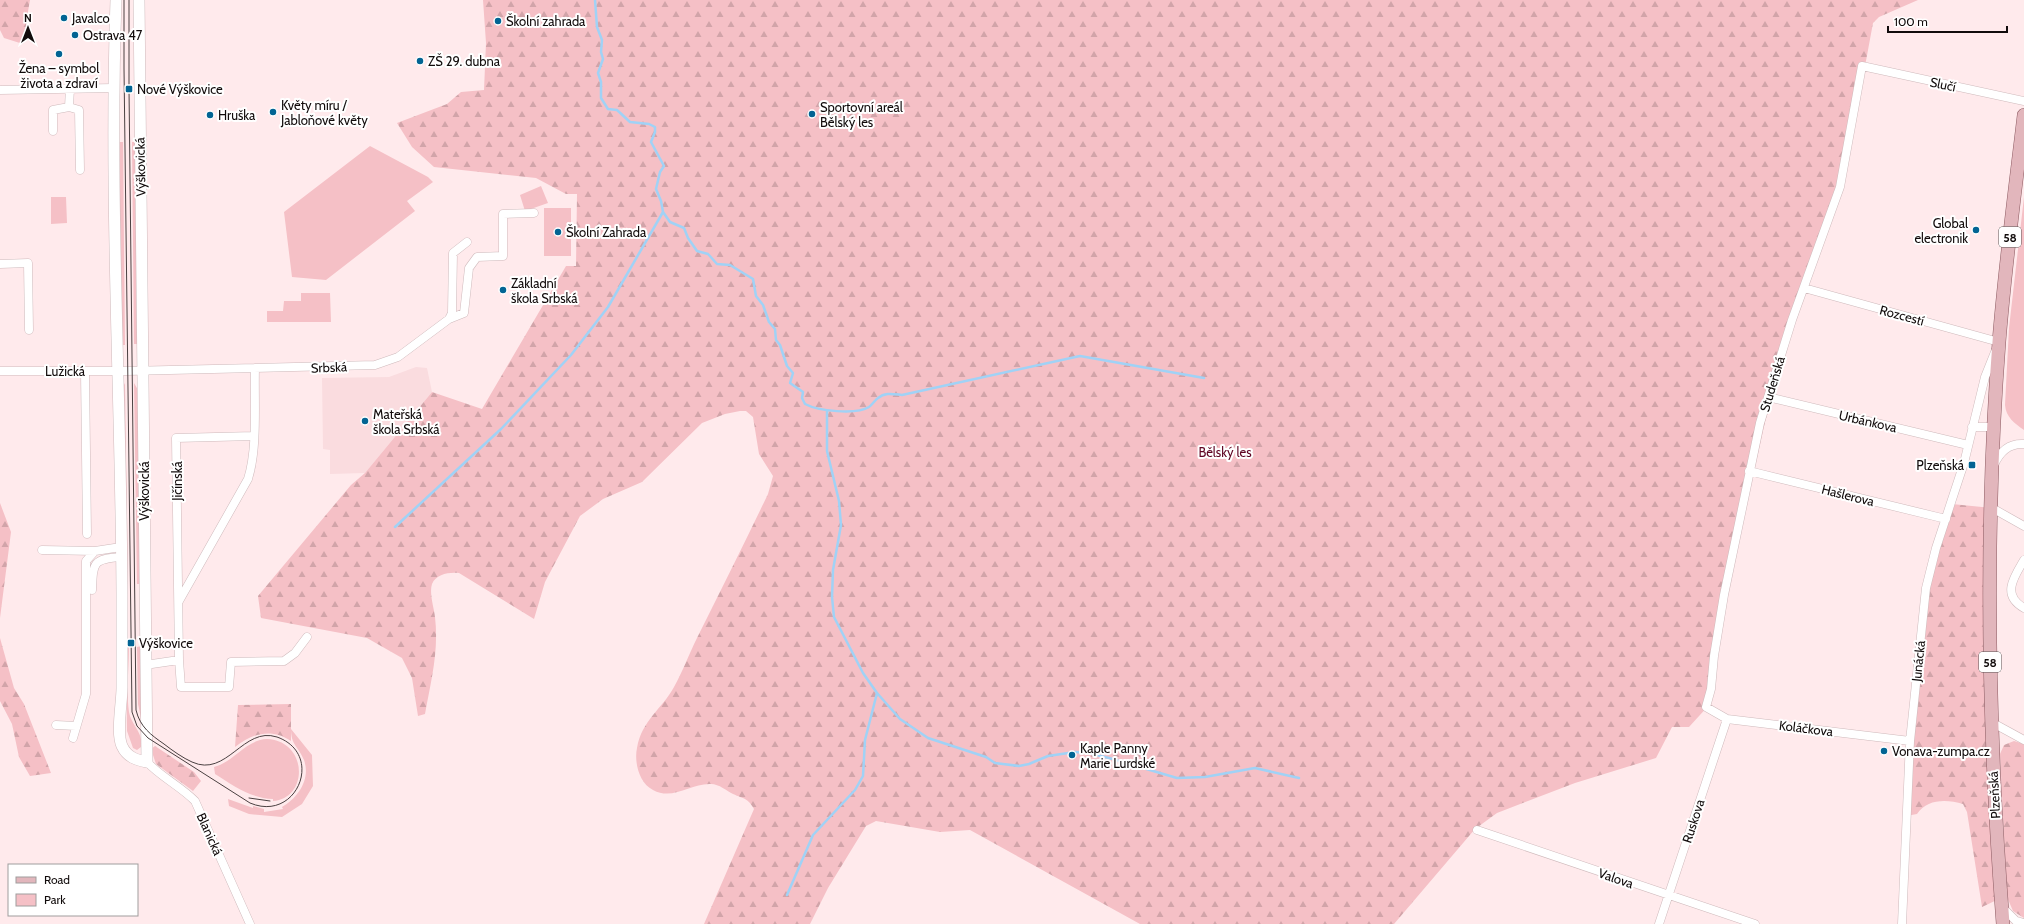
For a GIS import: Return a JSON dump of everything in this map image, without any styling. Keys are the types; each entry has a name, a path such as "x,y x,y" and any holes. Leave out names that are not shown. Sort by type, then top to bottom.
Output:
{"main road":[{"name":"Plzeňská","path":"2003,924 1995,818 1991,722 1989,602 1994,427 1999,342 2024,115"}],"street":[{"name":"Výškovická","path":"116,0 114,88 117,371 121,552 122,688 120,738 122,747 128,755 135,760 147,762 139,0"},
{"name":"Slučí","path":"1862,66 2024,101"},
{"name":"Studeňská","path":"1706,707 1711,689 1714,656 1724,595 1749,471 1768,397 1804,288 1840,187 1862,66"},
{"path":"69,107 70,88"},
{"path":"0,90 114,88"},
{"path":"53,130 53,110 69,107 79,110 80,170"},
{"name":"Srbská","path":"129,371 375,365 398,357 449,319 464,313 469,268 477,257 503,256 503,214 534,213"},
{"path":"449,319 452,313 453,253 467,242"},
{"path":"0,264 28,263 29,330"},
{"name":"Rozcestí","path":"1804,288 1999,342"},
{"name":"Junácká","path":"1902,924 1910,741 1926,588 1936,548 1968,445 1985,377 1999,342"},
{"name":"Jičínská","path":"179,602 248,479 252,468 255,368"},
{"name":"Lužická","path":"0,371 129,371"},
{"path":"84,372 87,534"},
{"name":"Urbánkova","path":"1768,397 1968,445"},
{"path":"1972,427 1994,427"},
{"name":"Jičínská","path":"254,436 176,438 179,660 181,687 230,687 231,662 284,661 294,653 307,637"},
{"path":"1993,470 1995,462 2006,448 2013,444 2024,444"},
{"name":"Hašlerova","path":"1749,471 1946,519"},
{"path":"1992,508 2024,526"},
{"path":"42,550 121,552"},
{"path":"73,738 86,694 86,561 95,552"},
{"path":"92,590 92,568 96,562 121,552"},
{"path":"2024,560 2011,586 2014,599 2024,608"},
{"path":"145,665 179,660"},
{"name":"Koláčkova","path":"1706,707 1727,719 1910,741"},
{"name":"Ruskova","path":"1659,924 1727,719"},
{"path":"1991,722 2024,740"},
{"path":"56,725 76,726"},
{"name":"Blanická","path":"147,762 156,772 185,792 195,801 250,924"},
{"name":"Valova","path":"1477,830 1668,896 1756,924"},
{"path":"2001,906 2016,921 2024,923"}],"shaded area":[{"name":"Mateřská škola Srbská","path":"416,367 427,368 432,392 365,473 330,474 330,450 323,449 322,378 389,377"}],"green space":[{"path":"0,0 30,0 23,44 4,38 0,30"},
{"name":"Bělský les","path":"483,0 1918,0 1879,17 1873,23 1843,185 1799,309 1765,422 1733,564 1710,704 1689,727 1672,727 1656,758 1575,783 1497,813 1475,829 1394,924 1140,924 970,830 940,832 876,821 866,826 828,888 810,924 704,924 754,809 745,799 714,784 704,784 668,794 653,790 648,787 641,777 637,766 636,754 643,730 669,695 677,681 768,494 773,476 759,454 753,417 746,411 725,414 702,423 642,482 603,499 580,516 545,582 534,619 459,573 447,573 436,578 432,584 431,592 435,617 436,642 432,678 425,714 418,716 412,678 402,658 367,638 261,618 258,596 351,485 365,473 432,392 482,409 566,266 576,266 577,194 566,194 536,178 434,167 412,147 397,123 447,104 461,92 484,90 486,43"},
{"path":"119,142 123,142 125,345 122,345"},
{"path":"132,142 135,142 137,344 134,344"},
{"path":"370,146 428,177 433,182 407,201 415,211 326,280 292,277 284,212"},
{"path":"541,186 548,203 525,211 520,195"},
{"path":"51,197 66,197 67,223 51,224"},
{"path":"2024,197 2024,430 2009,416 2005,405 2009,328"},
{"name":"Školní Zahrada","path":"544,208 571,208 571,256 544,256"},
{"path":"301,293 330,293 331,322 267,322 267,311 283,311 284,301 301,301"},
{"path":"125,383 128,584 125,585 124,385"},
{"path":"134,383 138,390 140,584 137,584"},
{"path":"0,503 11,532 0,618"},
{"path":"1952,504 1992,508 2001,898 1982,907 1967,812 1963,804 1950,801 1931,803 1926,805 1917,814 1906,816 1926,588"},
{"path":"0,638 14,688 24,704 51,773 30,776 19,757 12,724 0,701"},
{"path":"141,646 141,718 138,704 137,647"},
{"path":"126,647 129,647 129,712 130,717 141,737 141,747 137,750 133,748 127,731"},
{"path":"291,704 291,741 277,734 269,733 248,738 235,747 238,705"},
{"path":"291,729 312,755 313,786 302,804 282,817 249,814 229,806 228,799 253,808 253,806 264,809 264,812 283,809 282,807 293,799 298,793 304,781 306,767 302,755 292,739"},
{"path":"267,739 281,742 290,749 296,759 299,770 298,781 293,790 285,798 273,801 273,799 250,794 242,791 215,774 214,767 228,761 252,743"},
{"path":"2014,741 2024,744 2024,918 2013,911 2007,897 2000,754 2004,745"},
{"path":"155,746 194,772 201,781 193,791 156,764 151,749"}],"waterway":[{"path":"595,0 597,27 602,40 601,52 603,59 598,73 601,82 601,98 608,109 617,110 630,122 649,124 655,127 655,132 651,142 664,166 660,172 656,189 661,201 663,212 670,222 684,228 688,238 697,251 708,254 717,264 730,265 753,279 756,296 763,305 769,322 775,329 776,340 780,345 787,366 793,373 790,383 803,392 802,398 805,404 819,409 855,411 869,407 878,398 886,394 902,395 1080,356 1204,378"},
{"path":"395,527 501,429 571,355 608,307 663,212"},
{"path":"787,895 813,835 855,790 863,776 865,740 877,693 863,673 834,617 832,597 833,570 841,525 839,501 827,451 827,411"},
{"path":"877,693 900,719 928,738 986,757 995,763 1019,766 1029,764 1048,756 1075,752 1088,753 1109,758 1177,778 1205,777 1255,768 1299,778"}],"tram line":[{"path":"124,0 132,712 137,726 148,738 250,803 267,807 281,804 292,795 299,784 302,771 300,757 292,746 277,737 265,736 244,744 225,758 215,763 204,765 192,762 174,752 155,737 143,726 136,710 129,0"},
{"path":"249,798 270,801"}],"place":[{"name":"Javalco","path":"64,18"},
{"name":"Školní zahrada","path":"498,21"},
{"name":"Ostrava 47","path":"75,35"},
{"name":"Žena – symbol života a zdraví","path":"59,54"},
{"name":"ZŠ 29. dubna","path":"420,61"},
{"name":"Nové Výškovice","path":"129,89"},
{"name":"Květy míru / Jabloňové květy","path":"273,112"},
{"name":"Sportovní areál Bělský les","path":"812,114"},
{"name":"Hruška","path":"210,115"},
{"name":"Global electronik","path":"1976,230"},
{"name":"Školní Zahrada","path":"558,232"},
{"name":"Základní škola Srbská","path":"503,290"},
{"name":"Mateřská škola Srbská","path":"365,421"},
{"name":"Plzeňská","path":"1972,465"},
{"name":"Výškovice","path":"131,643"},
{"name":"Vonava-zumpa.cz","path":"1884,751"},
{"name":"Kaple Panny Marie Lurdské","path":"1072,755"}]}
